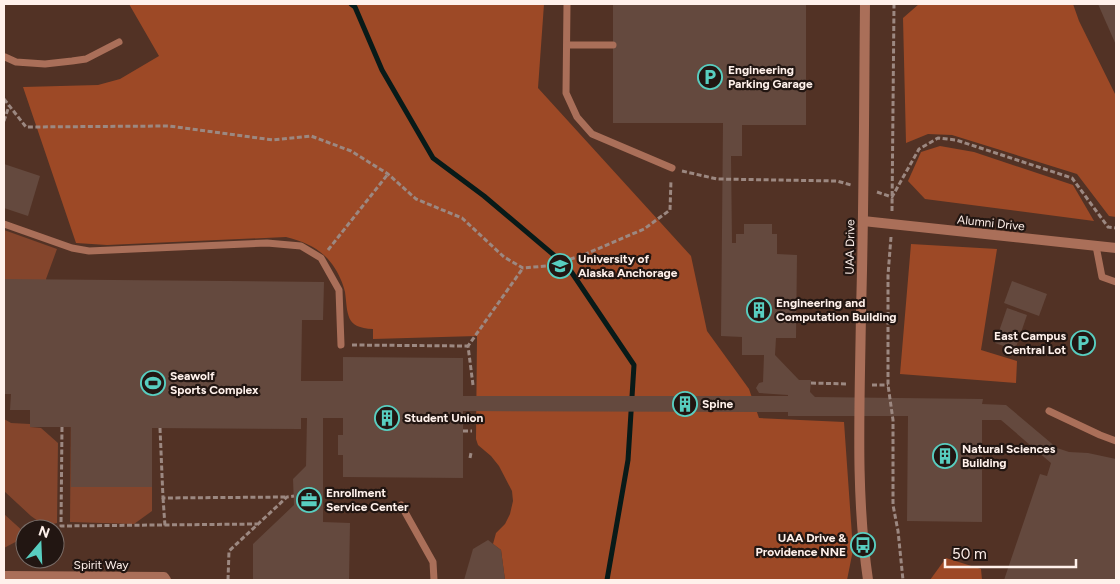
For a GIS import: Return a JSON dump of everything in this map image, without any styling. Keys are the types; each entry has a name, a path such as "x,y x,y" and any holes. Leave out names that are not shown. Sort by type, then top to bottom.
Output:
{"street":[{"name":"UAA Drive","path":"865,4 858,464 862,545 868,580"},
{"name":"Alumni Drive","path":"863,221 1116,248"},
{"name":"Spirit Way","path":"4,576 164,577 166,580"}],"lane":[{"path":"567,4 566,93 577,117 592,134 672,168"},
{"path":"5,57 16,62 45,64 72,61 86,59 119,42"},
{"path":"566,45 613,45"},
{"path":"4,224 72,248 89,251 267,243 301,246 321,258 339,290 342,345"},
{"path":"1096,246 1102,277 1116,282"},
{"path":"1049,411 1116,441"},
{"path":"402,505 432,562 434,580"}],"path":[{"path":"894,4 893,224 888,275 888,385 893,420 893,504 903,580"},
{"path":"4,99 26,127 169,126 273,140 311,136 351,151 388,174 416,199 462,218 504,257 523,268 546,266 582,256 644,229 670,210 672,168 718,179 837,181"},
{"path":"4,121 9,106"},
{"path":"892,197 919,149 938,138 956,140 1072,178 1108,226 1116,228"},
{"path":"321,258 388,174"},
{"path":"473,385 468,346 523,268"},
{"path":"342,345 468,346"},
{"path":"811,383 845,384"},
{"path":"62,427 61,526 257,524"},
{"path":"160,428 165,526"},
{"path":"463,431 472,431"},
{"path":"470,458 471,453"},
{"path":"163,498 294,496"},
{"path":"228,580 228,551 287,497"}],"shaded area":[{"name":"University of Alaska Anchorage","path":"4,4 1116,4 1116,580 4,580"},
{"path":"129,4 544,4 538,88 691,256 707,331 749,389 759,418 844,422 853,550 847,580 505,580 501,550 493,544 496,533 505,524 510,514 513,501 512,491 499,466 478,445 476,439 477,336 373,339 373,329 357,326 350,318 343,285 336,270 327,258 312,246 286,237 107,245 76,243 23,87 98,85 120,79 159,56"},
{"path":"919,4 1073,4 1079,21 1116,96 1116,217 1109,216 1077,174 952,135 928,134 906,143 903,18"},
{"path":"940,146 974,152 1073,185 1094,221 925,199 908,181 921,152"},
{"path":"4,230 57,249 46,279 82,378 4,378"},
{"path":"911,244 997,249 981,350 1017,361 1016,383 900,374"},
{"path":"71,407 152,407 152,511 134,524 70,522"},
{"path":"4,419 11,423 30,424 30,427 41,428 58,443 57,519 35,519 4,491"},
{"path":"4,514 15,524 15,542 4,548"},
{"path":"946,558 981,569 982,580 930,580"}],"building":[{"path":"613,4 806,4 806,125 742,125 742,156 731,156 732,243 736,243 736,234 744,234 744,224 772,224 772,234 777,234 777,254 797,255 796,338 776,338 775,355 799,380 811,380 810,392 815,397 983,399 982,404 1006,405 1057,448 1069,452 1088,453 1116,459 1116,580 1004,580 1040,474 1047,476 1051,463 1001,420 982,420 982,522 907,521 908,416 788,416 788,412 463,411 463,478 343,477 343,455 338,455 338,435 343,435 343,418 323,418 323,522 350,523 349,580 253,580 253,544 294,505 293,479 306,466 307,418 301,418 301,429 152,428 152,487 71,487 71,427 30,427 30,410 10,410 11,394 4,394 4,279 324,282 323,320 302,320 301,381 343,381 343,357 463,358 463,396 788,396 759,393 756,388 759,383 763,382 764,355 742,355 742,337 721,336 723,123 613,123"},
{"path":"1098,4 1116,4 1116,45"},
{"path":"4,164 40,176 28,216 4,208"},
{"path":"1012,281 1047,294 1039,316 1004,303"},
{"path":"1007,308 1027,315 1015,350 995,343"},
{"path":"488,540 501,550 505,580 464,580 473,549"}],"waterway":[{"path":"351,4 355,7 382,70 433,158 484,196 568,267 634,365 628,460 607,580"}],"place":[{"name":"Engineering Parking Garage","path":"710,77"},
{"name":"University of Alaska Anchorage","path":"560,266"},
{"name":"Engineering and Computation Building","path":"759,310"},
{"name":"East Campus Central Lot","path":"1083,343"},
{"name":"Seawolf Sports Complex","path":"153,383"},
{"name":"Spine","path":"685,404"},
{"name":"Student Union","path":"387,418"},
{"name":"Natural Sciences Building","path":"945,456"},
{"name":"Enrollment Service Center","path":"309,500"},
{"name":"UAA Drive & Providence NNE","path":"863,545"}]}
